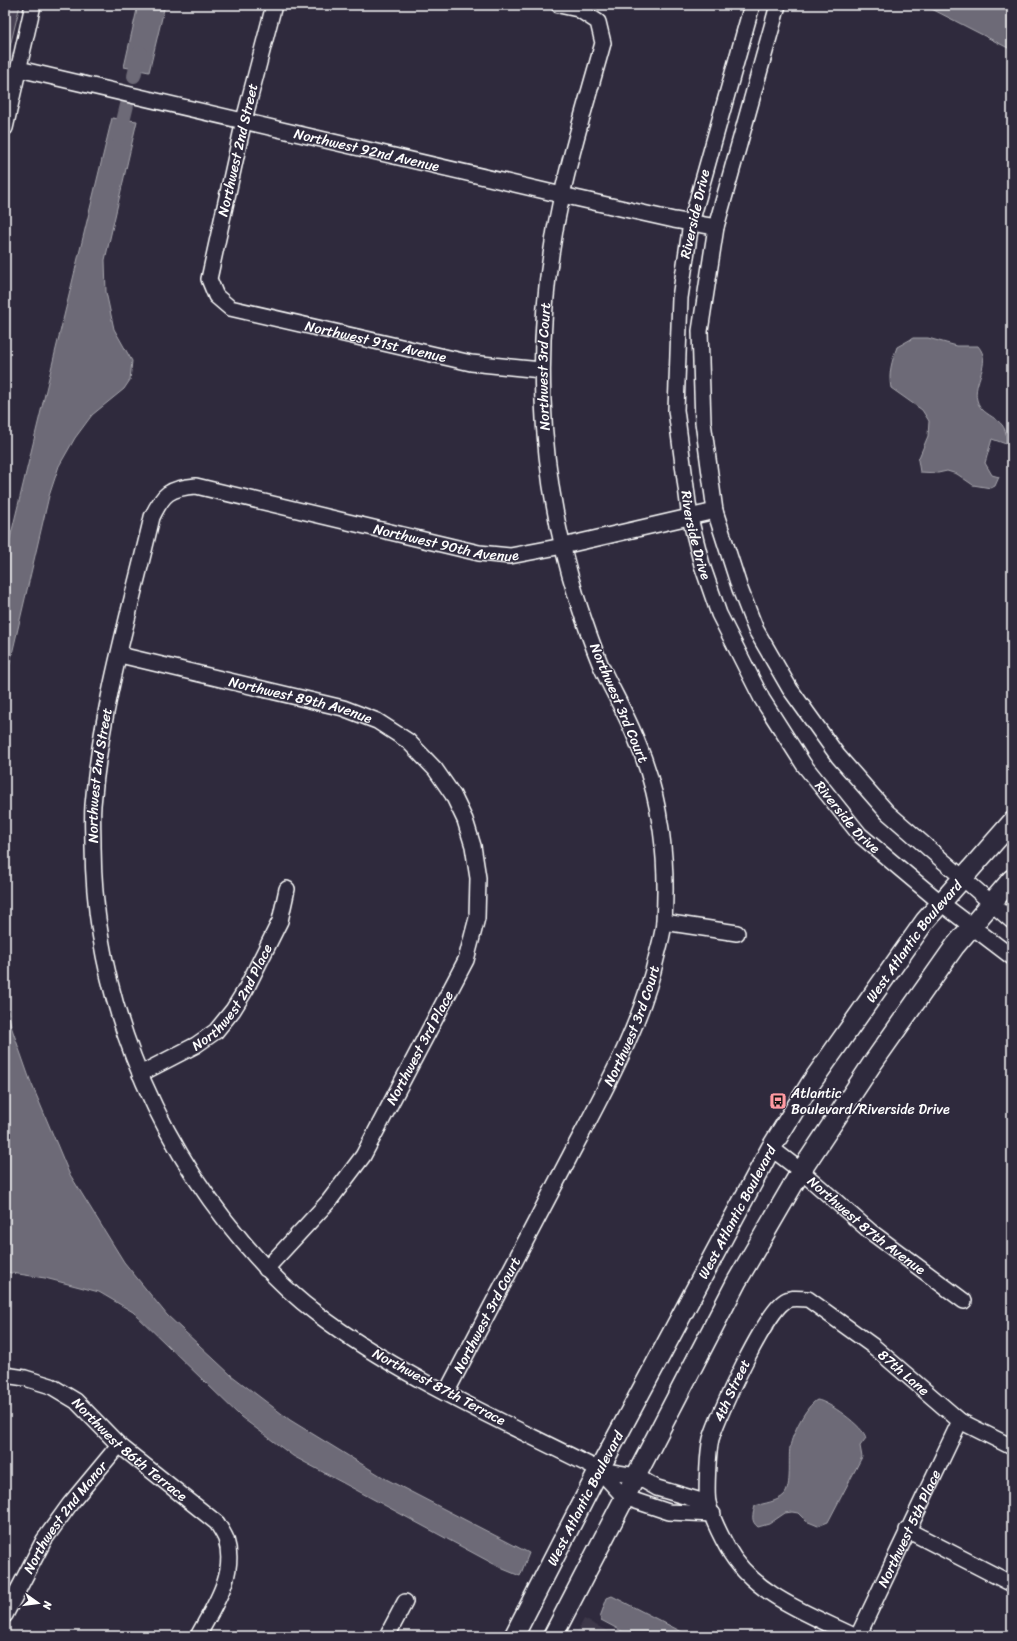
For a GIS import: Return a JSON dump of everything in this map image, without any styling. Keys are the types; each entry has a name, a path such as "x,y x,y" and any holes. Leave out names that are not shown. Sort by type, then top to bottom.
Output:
{"main road":[{"name":"West Atlantic Boulevard","path":"514,1636 599,1470 771,1148 811,1083 925,921 1012,822"},
{"path":"553,1636 737,1281 801,1171 877,1057 955,946 990,903 1012,879"}],"street":[{"path":"5,128 33,5"},
{"name":"Northwest 2nd Street","path":"216,296 209,279 244,120 274,5"},
{"name":"Northwest 3rd Court","path":"446,1392 634,1028 654,969 664,922 664,851 656,800 639,745 598,658 577,599 563,546 549,471 543,421 541,370 551,255 562,195 603,43 598,22 578,9 559,5"},
{"name":"Riverside Drive","path":"752,5 691,223 680,298 676,410 690,518 702,565 719,614 762,699 800,759 860,835 941,903 1012,957"},
{"name":"Riverside Drive","path":"778,5 716,227 700,331 703,422 715,511 740,589 756,630 790,689 838,756 887,812 962,879 1012,921"},
{"name":"Northwest 92nd Avenue","path":"19,69 562,195 716,227"},
{"name":"Northwest 91st Avenue","path":"216,296 230,308 238,310 471,362 541,370"},
{"name":"Northwest 90th Avenue","path":"178,487 196,486 479,553 510,556 563,546 690,518 715,511"},
{"name":"Northwest 2nd Street","path":"140,1074 122,1028 102,950 93,880 93,807 102,732 152,517 161,499 178,487"},
{"name":"Northwest 89th Avenue","path":"120,655 343,708 377,721 408,741 435,769 453,795"},
{"name":"Northwest 3rd Place","path":"266,1269 329,1201 363,1156 466,960 477,918 478,878 473,846 465,820 453,795"},
{"name":"Northwest 2nd Place","path":"140,1074 196,1045 216,1031 233,1010 246,989 280,921 287,889"},
{"path":"664,922 737,933"},
{"name":"Northwest 87th Terrace","path":"140,1074 161,1123 191,1172 225,1221 266,1269 322,1317 386,1361 599,1470 636,1476 657,1488 711,1509"},
{"name":"Northwest 87th Avenue","path":"771,1148 801,1171 871,1232 964,1301"},
{"name":"87th Lane","path":"796,1298 808,1299 873,1346 960,1420 1012,1447"},
{"name":"4th Street","path":"711,1509 711,1440 722,1409 738,1374 775,1311 785,1301 796,1298"},
{"name":"Northwest 86th Terrace","path":"5,1375 25,1378 51,1386 76,1401 119,1445 217,1523 226,1539 228,1573 223,1588 198,1636"},
{"name":"Northwest 5th Place","path":"858,1636 960,1420"},
{"name":"Northwest 2nd Manor","path":"5,1615 44,1540 70,1504 119,1445"},
{"name":"Northwest 87th Terrace","path":"599,1470 624,1497 669,1512 711,1509"},
{"path":"711,1509 728,1548 749,1576 776,1597 854,1636"},
{"path":"907,1530 1012,1584"},
{"path":"387,1636 404,1602"}],"shaded area":[{"path":"5,5 20,5 5,67"},
{"path":"138,5 165,5 149,72 124,67"},
{"path":"924,5 1012,5 1012,50"},
{"path":"112,118 137,121 105,260 106,292 114,329 132,361 130,380 124,389 92,415 75,438 59,466 49,496 5,684 5,559"},
{"path":"913,338 928,338 957,346 978,346 982,352 983,366 977,386 977,400 984,411 1000,423 1004,428 1006,435 1006,444 992,439 985,463 992,475 999,477 995,486 991,488 973,485 957,474 947,471 938,473 920,472 918,460 928,436 929,421 922,410 891,388 890,383 891,367 897,347"},
{"path":"5,993 11,1026 30,1080 69,1173 124,1262 167,1315 231,1375 290,1420 386,1479 529,1553 520,1576 503,1569 293,1456 241,1417 133,1312 99,1292 45,1278 5,1272"},
{"path":"817,1400 822,1401 845,1415 864,1433 866,1438 860,1446 862,1457 828,1522 818,1526 806,1521 798,1513 792,1512 785,1513 769,1524 758,1527 755,1525 753,1520 755,1506 778,1499 784,1495 789,1479 789,1452 791,1441 804,1414"},
{"path":"612,1596 690,1636 631,1636 601,1620 600,1617 607,1598"},
{"path":"584,1619 617,1636 575,1636"}],"waterway":[{"path":"134,76 140,52"},
{"path":"119,138 127,105"}],"place":[{"name":"Atlantic Boulevard/Riverside Drive","path":"778,1101"}]}
